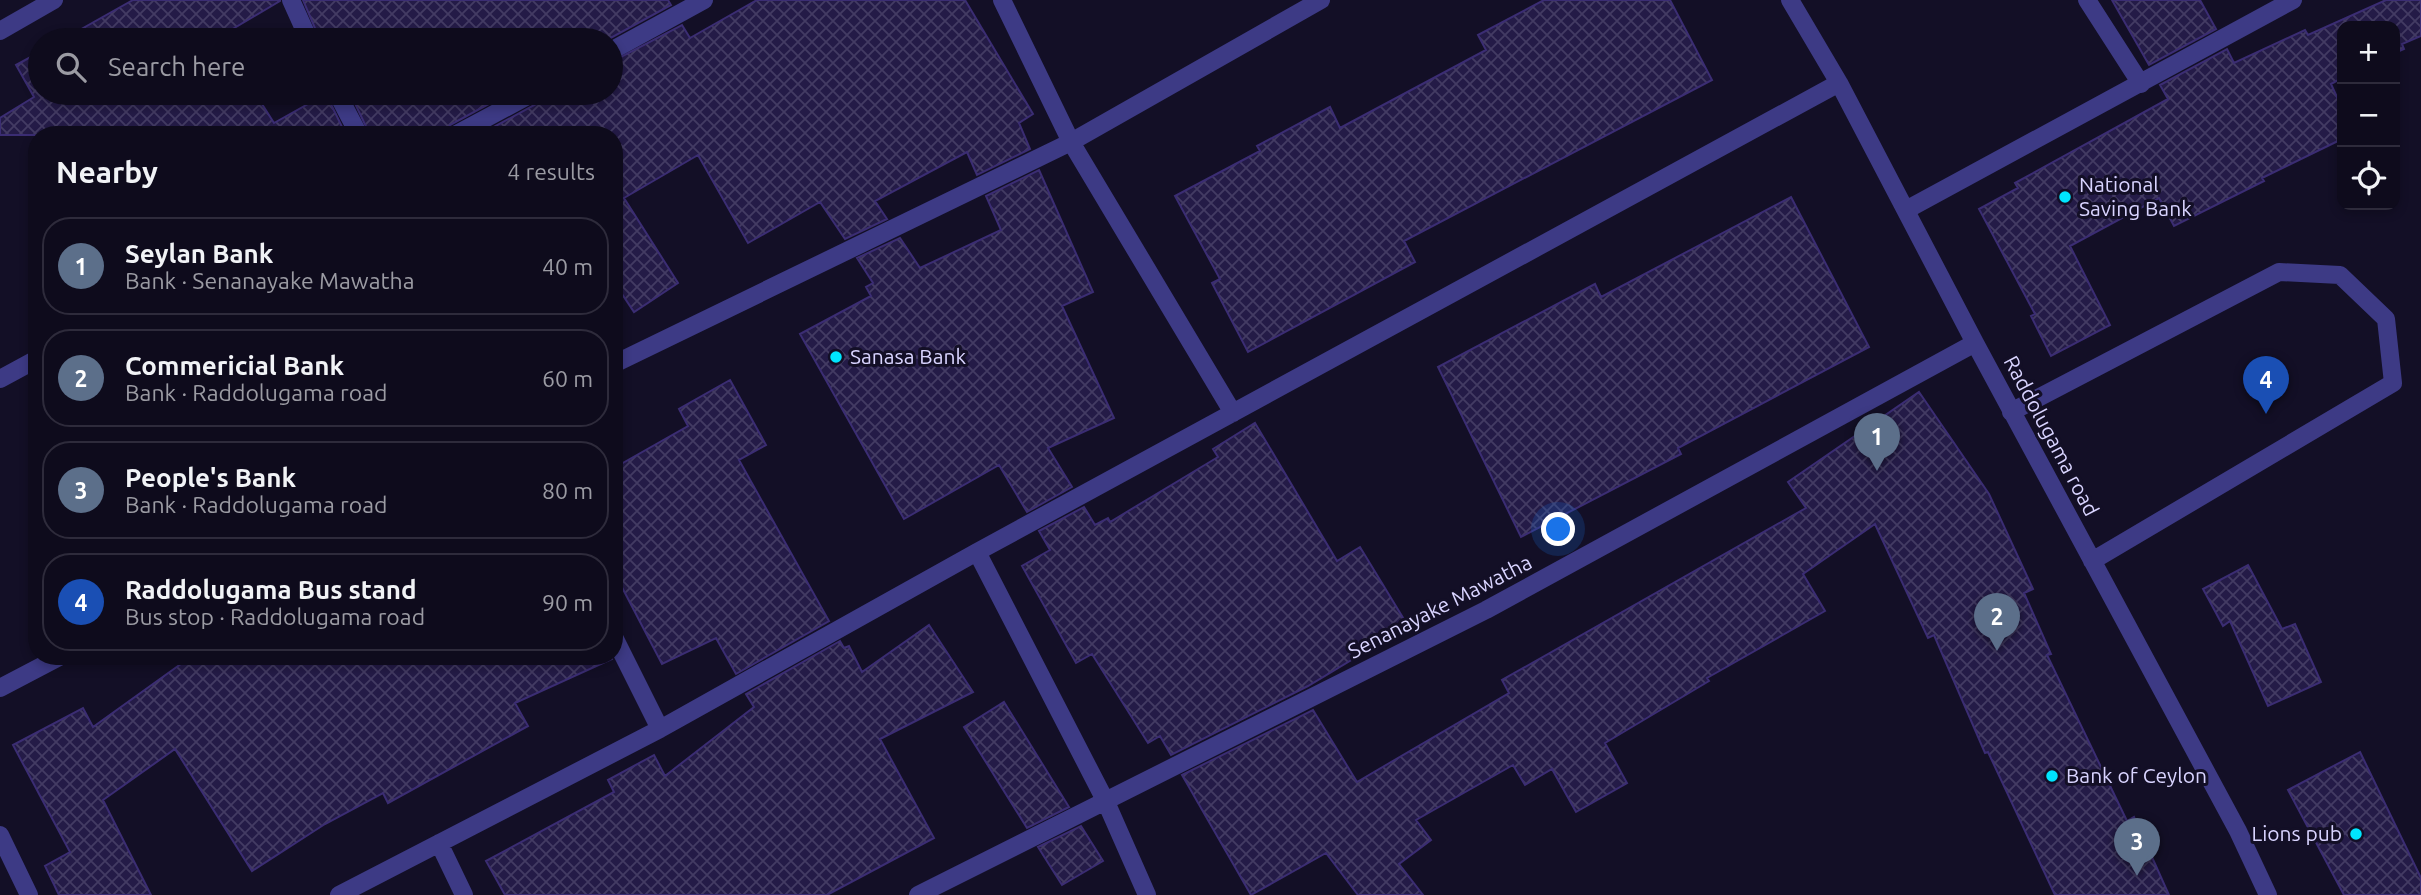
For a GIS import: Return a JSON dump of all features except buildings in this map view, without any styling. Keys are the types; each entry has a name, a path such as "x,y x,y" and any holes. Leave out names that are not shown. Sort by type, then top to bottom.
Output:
{"street":[{"path":"0,31 54,0"},
{"path":"291,0 304,28"},
{"path":"623,44 704,0"},
{"path":"1002,0 1071,142 1233,413"},
{"path":"623,360 1071,142 1321,0"},
{"name":"Raddolugama road","path":"1790,0 1839,83 2011,412 2238,831 2268,895"},
{"path":"2087,0 2141,84"},
{"path":"1906,210 2293,0"},
{"path":"340,895 660,729 977,552 1839,83"},
{"path":"343,105 354,126"},
{"path":"472,126 511,105"},
{"path":"2011,412 2278,272 2340,275 2386,319 2393,383 2092,561"},
{"name":"Senanayake Mawatha","path":"918,895 1486,610 1975,343"},
{"path":"0,379 28,364"},
{"path":"977,552 1106,802 1147,895"},
{"path":"623,655 660,729"},
{"path":"0,688 44,665"},
{"path":"0,835 29,895"},
{"path":"439,844 464,895"}],"place":[{"name":"National Saving Bank","path":"2065,197"},
{"name":"Sanasa Bank","path":"836,357"},
{"name":"Raddolugama Bus stand","path":"2266,414"},
{"name":"Seylan Bank","path":"1877,471"},
{"name":"Commericial Bank","path":"1997,651"},
{"name":"Bank of Ceylon","path":"2052,776"},
{"name":"Lions pub","path":"2356,834"},
{"name":"People's Bank","path":"2137,876"}]}
